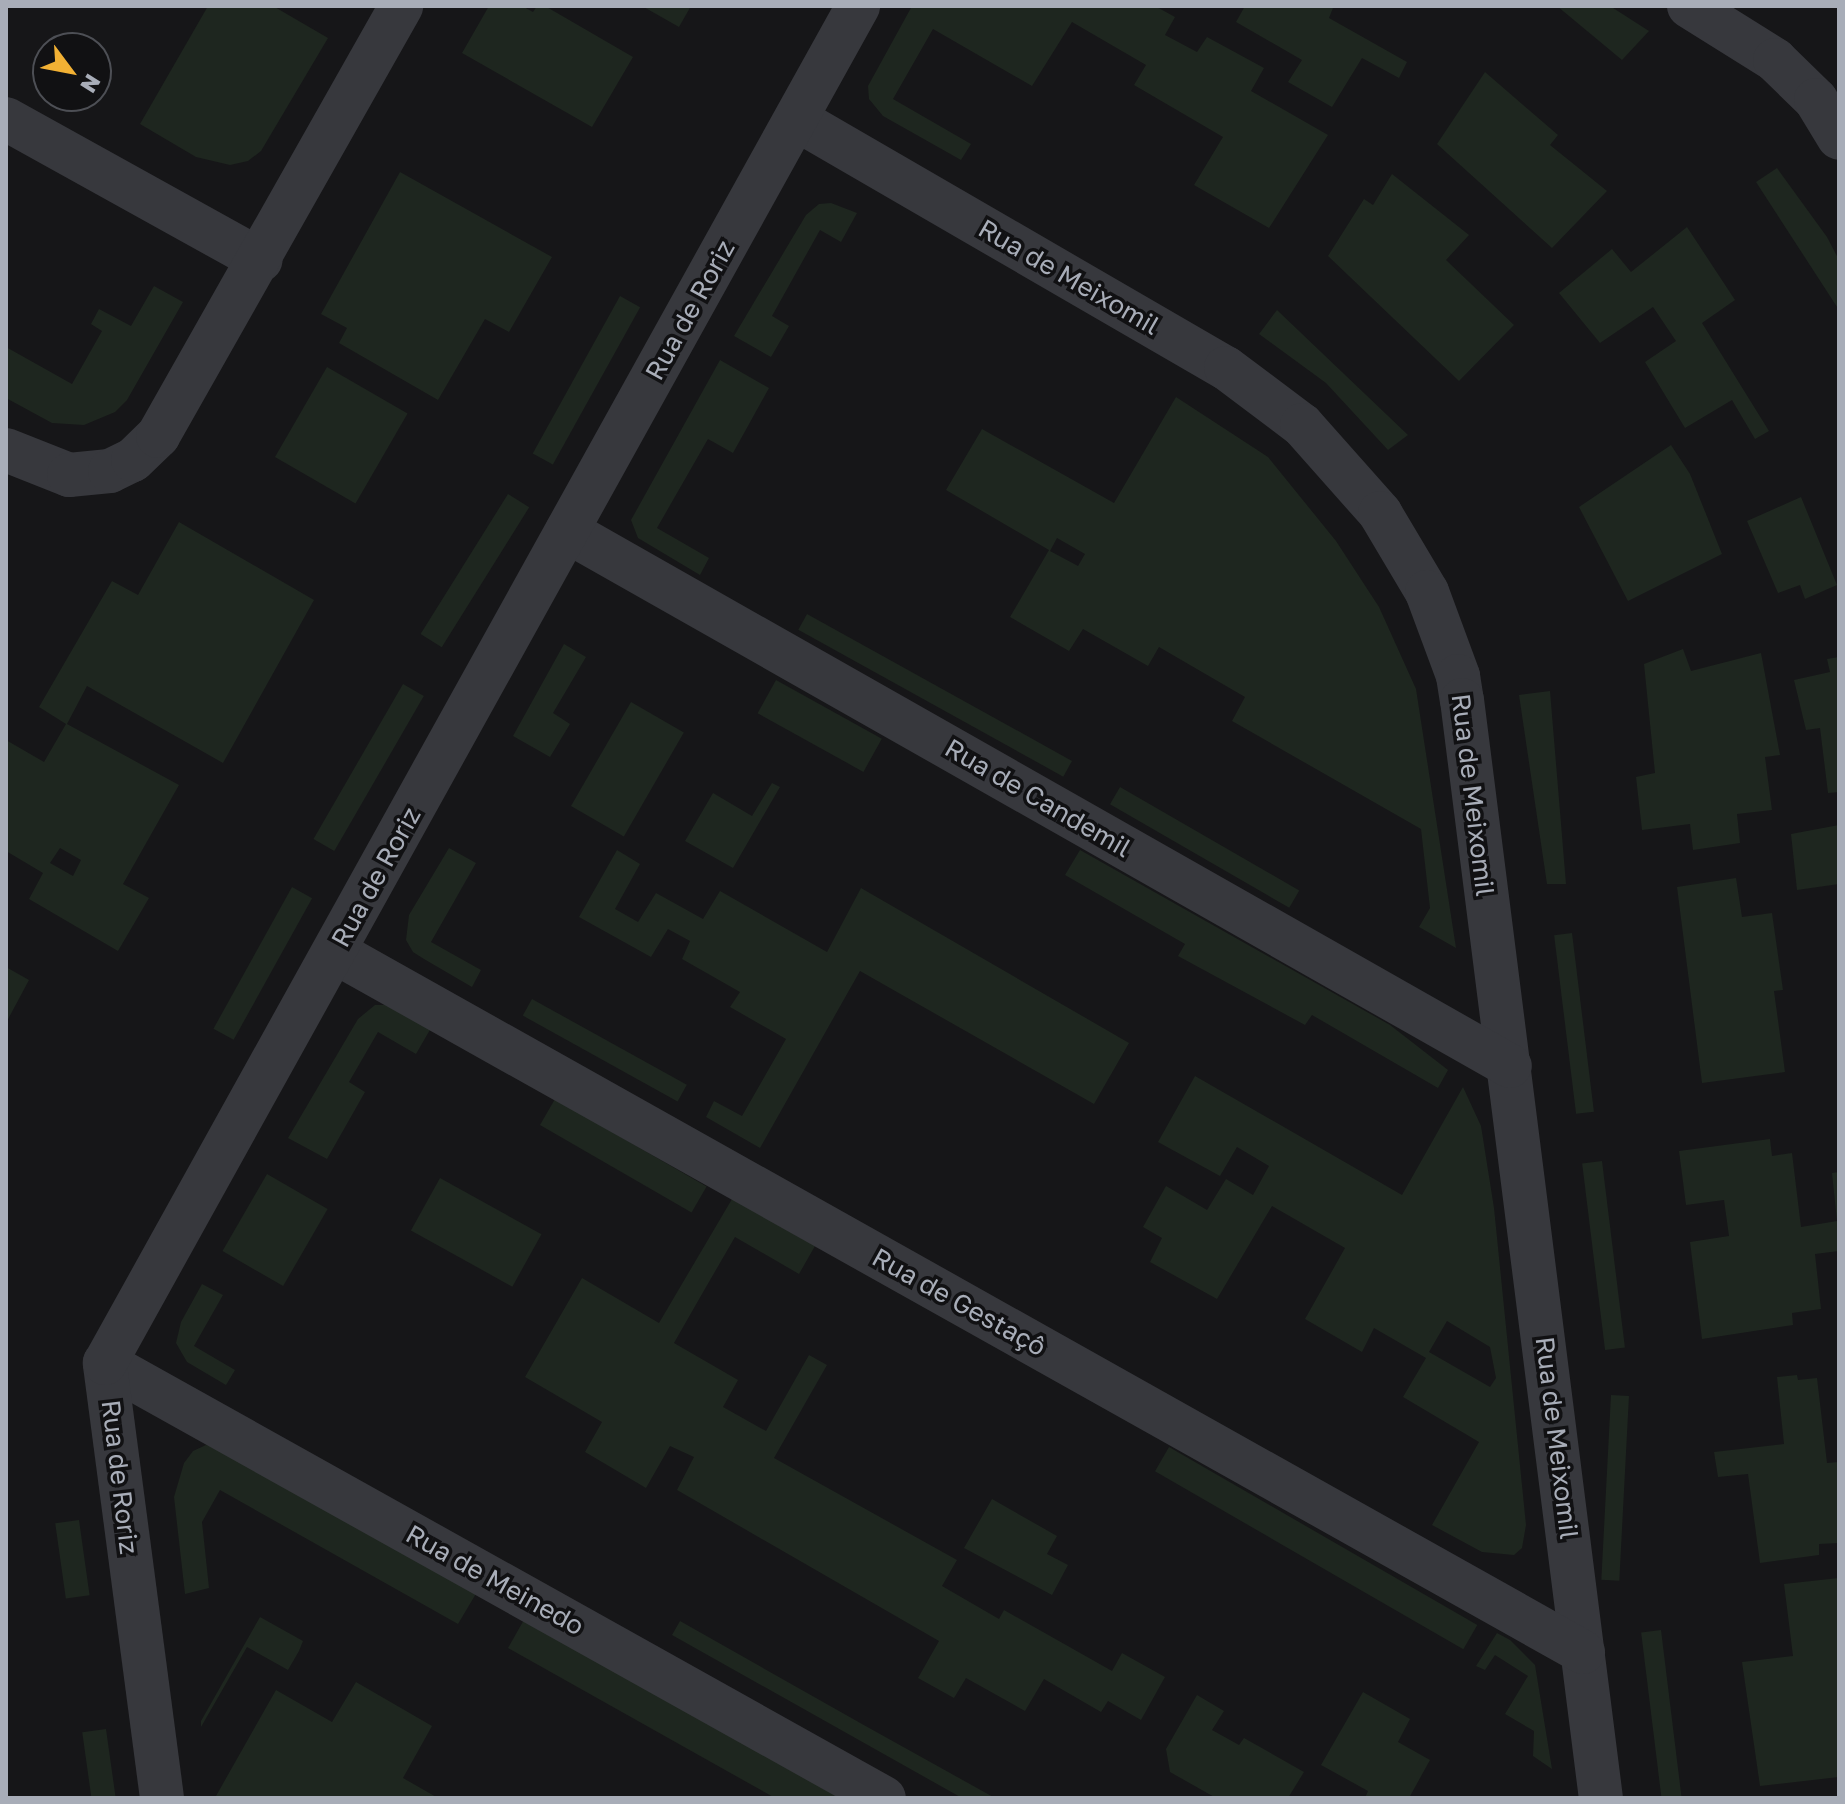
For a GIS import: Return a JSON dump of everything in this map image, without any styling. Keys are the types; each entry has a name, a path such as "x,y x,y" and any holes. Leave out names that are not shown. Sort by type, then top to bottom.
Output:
{"street":[{"path":"6,450 69,475 110,471 133,460 158,436 401,6"},
{"name":"Rua de Roriz","path":"162,1798 105,1363 858,6"},
{"path":"1689,6 1775,60 1816,100 1839,138"},
{"path":"6,119 260,260"},
{"name":"Rua de Meixomil","path":"796,119 1226,368 1302,425 1380,513 1427,592 1458,676 1601,1798"},
{"name":"Rua de Candemil","path":"567,531 1510,1066"},
{"name":"Rua de Gestaçô","path":"335,952 1583,1652"},
{"name":"Rua de Meinedo","path":"105,1363 884,1798"}],"shaded area":[{"path":"208,6 273,6 328,38 261,151 248,161 230,165 196,157 140,124"},
{"path":"489,6 522,6 533,12 537,6 545,6 633,57 592,127 462,53"},
{"path":"642,6 691,6 679,27"},
{"path":"912,6 1155,6 1175,17 1165,35 1197,52 1207,37 1264,68 1251,91 1328,135 1269,228 1194,185 1223,137 1134,85 1146,65 1072,22 1032,86 933,29 893,99 971,144 961,160 883,116 869,99 868,86"},
{"path":"1245,6 1329,6 1333,8 1329,18 1407,62 1399,78 1362,58 1332,107 1288,82 1302,60 1236,22"},
{"path":"1557,6 1610,6 1649,31 1622,60"},
{"path":"1485,72 1558,135 1550,145 1607,191 1552,248 1437,144"},
{"path":"1777,168 1827,237 1839,260 1839,310 1756,182"},
{"path":"400,172 552,257 509,332 485,319 438,400 339,343 347,328 321,314"},
{"path":"1392,174 1469,235 1446,260 1514,325 1459,381 1328,256 1364,199 1373,205"},
{"path":"831,203 857,213 841,242 820,230 772,316 789,326 771,357 734,336 806,215 819,204"},
{"path":"1687,227 1735,300 1702,323 1769,431 1755,439 1732,400 1685,428 1645,362 1676,341 1653,307 1600,343 1559,293 1612,249 1631,272"},
{"path":"154,286 183,302 127,400 115,412 84,425 52,423 6,398 6,347 72,384 102,331 91,324 99,309 131,326"},
{"path":"620,296 640,307 553,465 533,453"},
{"path":"1277,310 1408,435 1388,450 1326,383 1259,334"},
{"path":"720,360 769,388 733,453 708,439 657,528 709,558 700,575 638,538 631,520"},
{"path":"327,367 408,414 356,504 275,457"},
{"path":"1176,397 1268,457 1336,541 1379,607 1416,689 1456,948 1419,927 1430,908 1421,829 1232,721 1245,697 1159,647 1148,666 1083,629 1069,651 1010,617 1049,550 946,490 982,429 1114,503","holes":["1057,538 1085,554 1078,566 1050,551"]},
{"path":"1671,445 1690,474 1722,554 1628,601 1579,507"},
{"path":"508,494 529,507 442,647 421,634"},
{"path":"1801,497 1837,585 1805,599 1800,585 1778,593 1747,521"},
{"path":"179,522 314,600 223,763 87,686 67,724 179,785 123,884 149,898 118,951 29,899 43,873 6,851 6,740 44,762 66,724 39,707 112,581 138,595","holes":["60,848 81,860 73,876 50,863"]},
{"path":"807,614 1072,761 1063,777 798,630"},
{"path":"564,644 586,657 553,713 570,724 550,757 513,736"},
{"path":"1683,649 1691,671 1761,653 1780,755 1765,757 1772,810 1737,814 1740,843 1693,850 1690,824 1642,830 1636,777 1655,773 1644,664"},
{"path":"1839,657 1839,792 1828,793 1820,728 1806,730 1794,680 1830,672 1827,659"},
{"path":"776,680 882,739 863,772 758,713"},
{"path":"403,684 424,696 334,851 314,839"},
{"path":"1550,691 1566,884 1547,884 1519,695"},
{"path":"631,702 684,732 624,836 571,806"},
{"path":"772,783 780,787 733,868 685,841 713,793 752,816"},
{"path":"1120,787 1299,891 1289,908 1110,804"},
{"path":"1839,825 1839,884 1797,890 1791,834"},
{"path":"449,848 476,863 431,942 481,970 472,987 413,952 406,940 409,915"},
{"path":"617,850 640,864 615,909 638,922 656,893 703,919 720,891 827,952 861,888 1129,1043 1094,1104 860,971 760,1148 706,1117 714,1101 742,1116 786,1039 730,1007 740,992 682,959 690,941 668,929 651,957 579,917"},
{"path":"1080,850 1390,1025 1448,1070 1438,1088 1312,1015 1305,1025 1178,956 1185,944 1065,875"},
{"path":"1736,878 1742,917 1772,913 1783,990 1774,991 1785,1072 1702,1083 1677,887"},
{"path":"292,887 312,898 234,1040 213,1029"},
{"path":"1572,933 1594,1112 1576,1114 1554,935"},
{"path":"6,967 29,980 6,1023"},
{"path":"532,999 687,1085 678,1101 523,1016"},
{"path":"375,1005 385,1005 431,1028 416,1054 378,1032 349,1082 365,1092 327,1159 288,1138 358,1019"},
{"path":"1195,1076 1402,1195 1463,1087 1481,1126 1494,1208 1526,1525 1522,1548 1514,1555 1482,1552 1432,1525 1479,1442 1403,1397 1426,1358 1374,1328 1362,1352 1305,1319 1345,1248 1272,1206 1217,1299 1150,1262 1162,1238 1143,1227 1166,1186 1207,1210 1226,1179 1253,1195 1269,1166 1237,1147 1220,1176 1158,1142","holes":["1447,1321 1490,1347 1496,1378 1490,1387 1429,1352"]},
{"path":"555,1099 707,1186 692,1212 540,1125"},
{"path":"1770,1139 1772,1156 1792,1153 1801,1227 1837,1221 1832,1173 1839,1172 1839,1251 1815,1254 1821,1309 1792,1313 1793,1325 1702,1339 1690,1242 1729,1236 1724,1200 1686,1205 1679,1151"},
{"path":"1602,1161 1625,1348 1605,1350 1582,1163"},
{"path":"267,1174 328,1209 283,1286 223,1251"},
{"path":"440,1178 541,1234 512,1287 411,1230"},
{"path":"732,1199 815,1246 799,1274 735,1237 674,1343 738,1380 723,1407 766,1431 809,1355 827,1365 774,1458 957,1560 942,1586 999,1619 1004,1610 1112,1671 1122,1653 1165,1677 1141,1720 1108,1701 1101,1712 1044,1679 1025,1711 966,1678 954,1698 918,1678 939,1641 677,1490 694,1457 670,1446 646,1488 585,1452 602,1422 525,1377 582,1278 659,1323"},
{"path":"202,1284 223,1295 194,1346 235,1370 226,1385 187,1362 176,1343 181,1322"},
{"path":"1797,1375 1798,1380 1817,1378 1827,1463 1839,1462 1839,1543 1819,1544 1819,1555 1760,1563 1748,1474 1718,1477 1714,1452 1784,1444 1777,1377"},
{"path":"1611,1395 1629,1396 1619,1581 1601,1580"},
{"path":"206,1445 220,1448 477,1592 458,1624 220,1490 202,1522 209,1588 185,1594 174,1497 184,1463 193,1451"},
{"path":"1169,1447 1477,1625 1463,1649 1155,1471"},
{"path":"992,1499 1057,1536 1047,1554 1068,1565 1052,1595 964,1548"},
{"path":"79,1520 90,1595 66,1599 55,1523"},
{"path":"1839,1578 1839,1777 1760,1786 1742,1662 1793,1656 1784,1584"},
{"path":"260,1617 303,1641 299,1651 288,1670 247,1647 201,1727 201,1721"},
{"path":"525,1618 846,1798 775,1798 508,1648"},
{"path":"680,1621 995,1798 962,1798 672,1635"},
{"path":"1661,1630 1682,1798 1661,1798 1641,1632"},
{"path":"1497,1633 1510,1640 1535,1665 1552,1769 1533,1756 1534,1731 1505,1714 1528,1676 1495,1655 1485,1670 1476,1666"},
{"path":"356,1682 432,1726 403,1778 438,1798 216,1796 276,1690 332,1722"},
{"path":"1363,1692 1410,1719 1398,1742 1430,1760 1409,1798 1365,1798 1368,1791 1321,1765"},
{"path":"1197,1695 1224,1711 1212,1730 1239,1745 1244,1738 1304,1772 1288,1798 1216,1798 1170,1772 1166,1749"},
{"path":"106,1729 116,1798 91,1798 82,1732"}]}
